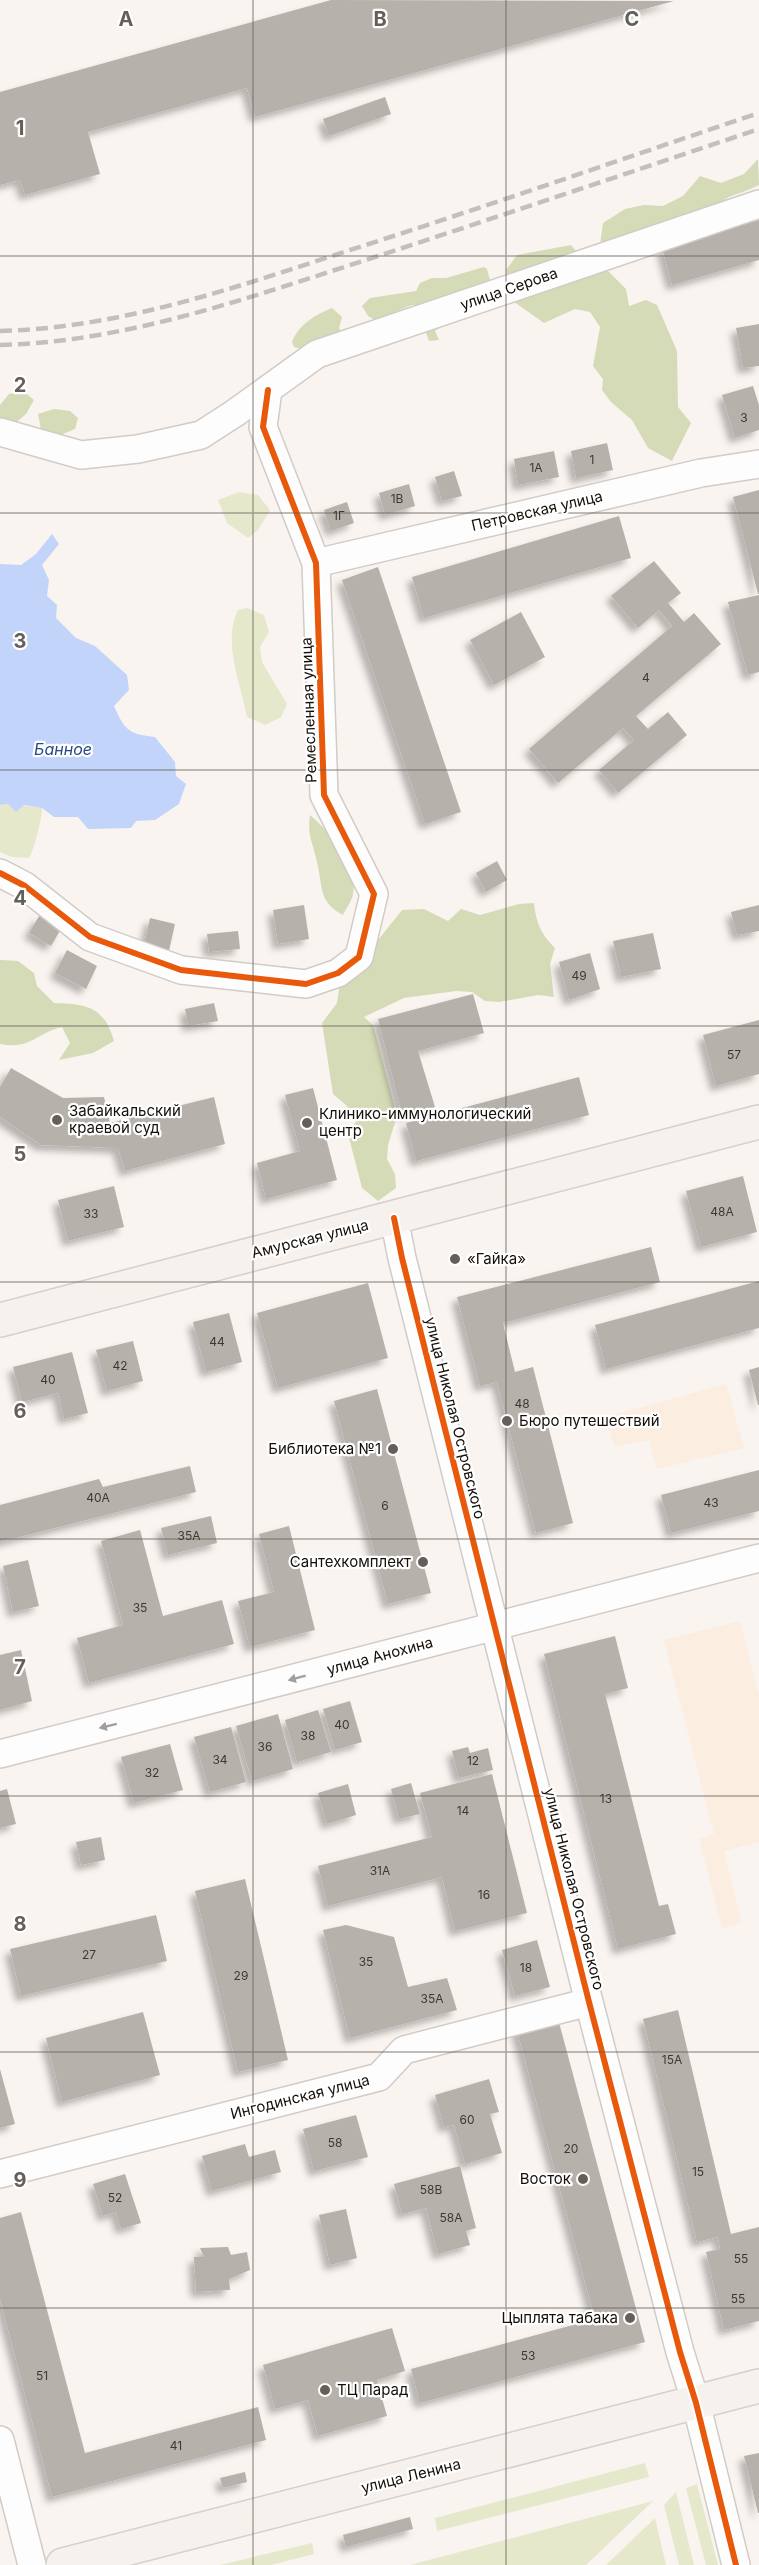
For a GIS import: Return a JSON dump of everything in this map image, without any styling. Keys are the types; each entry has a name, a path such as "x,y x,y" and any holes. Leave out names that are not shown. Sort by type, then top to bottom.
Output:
{"main road":[{"name":"Амурская улица","path":"0,1320 759,1122"},
{"name":"улица Ленина","path":"63,2565 759,2386"}],"street":[{"name":"улица Серова","path":"0,432 81,455 138,449 201,435 316,354 759,204"},
{"name":"Ремесленная улица","path":"0,873 25,886 90,937 181,970 306,984 338,973 359,957 374,894 324,795 316,562 263,427 268,390"},
{"name":"Петровская улица","path":"316,562 701,473 759,464"},
{"name":"улица Николая Островского","path":"394,1218 402,1258 589,2002 680,2352 696,2403 736,2565"},
{"name":"улица Анохина","path":"0,1754 759,1558"},
{"name":"Ингодинская улица","path":"0,2174 379,2077 404,2050 589,2002"},
{"path":"0,2440 32,2565"}],"shaded area":[{"path":"726,1384 744,1448 657,1469 649,1440 614,1447 606,1417"},
{"path":"740,1621 759,1694 759,1842 724,1851 742,1923 722,1928 699,1838 714,1834 664,1640"}],"green space":[{"path":"758,159 759,185 726,199 708,215 602,265 626,289 629,306 646,300 657,305 677,351 678,407 691,423 672,461 648,448 632,420 611,402 602,390 603,379 593,366 600,327 590,312 575,309 544,323 510,299 506,270 517,255 571,245 577,252 599,252 603,223 625,209 644,205 663,206 683,196 700,176 721,183 744,174"},
{"path":"484,267 487,269 491,284 435,331 439,340 429,341 425,330 425,305 412,305 375,320 368,316 362,306 370,298 416,291 420,283 432,278 446,278"},
{"path":"332,308 342,317 339,328 342,333 306,350 294,347 292,342 303,325"},
{"path":"23,391 34,400 26,414 12,426 0,422 0,405 9,394"},
{"path":"54,409 70,411 78,418 75,429 53,438 42,435 38,414"},
{"path":"239,492 258,495 270,510 258,530 248,538 227,523 218,500"},
{"path":"247,608 264,615 269,632 260,647 262,662 287,704 281,717 265,725 247,717 234,663 232,636 234,623 238,610"},
{"path":"0,805 42,808 41,819 29,858 12,857 0,852"},
{"path":"310,815 334,840 351,872 354,883 353,894 343,915 329,905 323,893 310,834"},
{"path":"534,903 540,928 555,948 550,964 554,997 538,995 499,1002 485,1001 472,992 456,991 404,998 364,1017 373,1025 397,1116 388,1145 387,1159 395,1174 396,1188 378,1201 362,1188 348,1134 357,1120 346,1105 333,1094 322,1023 337,1003 339,989 402,910 424,909 448,921 461,909 480,915 519,904"},
{"path":"0,960 18,961 34,973 37,986 54,1003 75,1004 92,1009 105,1020 114,1041 93,1053 59,1060 70,1043 62,1027 19,1045 0,1044"},
{"path":"645,2463 649,2477 437,2531 435,2518"},
{"path":"697,2484 718,2565 706,2565 686,2488"},
{"path":"676,2492 694,2565 679,2565 664,2505"},
{"path":"653,2501 586,2565 410,2565"},
{"path":"655,2518 666,2565 606,2565"},
{"path":"312,2543 314,2554 271,2565 220,2565"}],"water":[{"name":"Банное","path":"52,534 59,544 42,565 49,580 47,596 57,605 56,618 76,638 95,646 127,675 129,690 114,706 121,721 129,730 155,737 175,762 176,776 186,784 179,804 155,820 136,821 131,828 88,829 78,817 54,817 42,808 24,805 16,812 8,804 0,805 0,564 21,565 36,554"}],"building":[{"path":"331,0 674,1 255,117 247,88 88,132 100,174 25,195 20,180 0,185 0,92"},
{"path":"385,97 391,114 329,136 323,119"},
{"path":"759,220 759,260 672,285 662,248"},
{"path":"759,324 759,366 743,368 736,328"},
{"path":"753,386 759,405 759,430 735,438 722,395"},
{"path":"607,443 613,470 576,478 571,451"},
{"path":"554,451 559,477 518,485 514,459"},
{"path":"454,471 462,496 442,501 435,477"},
{"path":"409,484 415,506 385,515 379,493"},
{"path":"759,490 759,594 758,594 733,497"},
{"path":"347,502 354,523 331,531 324,510"},
{"path":"619,516 631,558 424,618 412,577"},
{"path":"654,561 681,593 668,603 684,622 694,613 721,644 636,716 648,729 668,712 687,735 618,793 599,770 634,740 623,728 558,783 529,749 672,626 659,610 638,628 611,596"},
{"path":"378,567 461,812 425,824 342,580"},
{"path":"759,595 759,672 748,675 728,602"},
{"path":"521,612 545,657 494,685 470,640"},
{"path":"497,861 507,880 486,892 476,873"},
{"path":"304,905 309,939 278,944 273,910"},
{"path":"759,905 759,931 737,935 731,912"},
{"path":"39,916 61,929 51,946 29,933"},
{"path":"150,918 175,924 168,955 143,950"},
{"path":"238,931 240,949 209,952 207,934"},
{"path":"653,933 661,969 621,977 613,941"},
{"path":"67,950 97,966 86,989 55,973"},
{"path":"590,953 600,989 569,1000 559,962"},
{"path":"473,994 484,1033 418,1051 435,1107 402,1115 378,1019"},
{"path":"214,1003 218,1021 188,1026 185,1009"},
{"path":"759,1020 759,1074 716,1086 703,1035"},
{"name":"Забайкальский краевой суд","path":"11,1068 63,1098 104,1097 110,1123 214,1097 225,1144 125,1171 118,1148 41,1145 0,1117 0,1087"},
{"path":"579,1077 589,1115 416,1161 406,1123"},
{"name":"Клинико-иммунологический центр","path":"313,1088 337,1180 266,1199 257,1163 300,1151 285,1095"},
{"path":"743,1176 757,1232 701,1247 686,1191"},
{"path":"114,1186 124,1227 68,1241 58,1200"},
{"path":"651,1247 660,1282 503,1323 515,1372 533,1367 573,1523 536,1533 497,1382 480,1386 457,1297"},
{"path":"759,1281 759,1328 606,1369 595,1325"},
{"path":"368,1283 388,1358 278,1388 257,1313"},
{"path":"229,1313 242,1362 206,1372 193,1322"},
{"path":"133,1341 143,1381 107,1391 96,1350"},
{"path":"72,1352 88,1413 64,1419 58,1393 22,1402 13,1367"},
{"path":"759,1367 759,1405 758,1405 749,1370"},
{"path":"377,1389 431,1593 388,1604 334,1401"},
{"path":"190,1466 196,1492 0,1542 0,1505 99,1479 103,1487"},
{"path":"759,1470 759,1511 671,1533 661,1495"},
{"path":"211,1516 217,1543 168,1555 161,1528"},
{"path":"289,1526 315,1630 250,1647 238,1601 274,1592 259,1534"},
{"path":"140,1530 163,1616 222,1600 234,1644 89,1683 77,1638 123,1625 101,1541"},
{"path":"28,1560 39,1606 13,1612 3,1566"},
{"path":"615,1636 628,1688 605,1694 659,1906 668,1904 676,1934 618,1949 544,1654"},
{"path":"21,1650 32,1701 0,1710 0,1655"},
{"path":"350,1701 362,1742 335,1750 323,1709"},
{"path":"318,1710 331,1752 297,1762 285,1720"},
{"path":"278,1714 293,1769 252,1781 236,1726"},
{"path":"231,1727 246,1782 210,1792 194,1737"},
{"path":"170,1744 183,1790 134,1803 121,1757"},
{"path":"468,1747 470,1753 488,1748 493,1770 459,1778 452,1751"},
{"path":"492,1774 527,1913 455,1931 442,1877 328,1906 318,1866 432,1837 420,1793"},
{"path":"411,1783 420,1814 399,1819 391,1789"},
{"path":"348,1784 356,1815 327,1824 318,1793"},
{"path":"7,1789 16,1824 0,1828 0,1791"},
{"path":"101,1837 105,1860 81,1865 76,1842"},
{"path":"245,1879 288,2060 238,2072 195,1891"},
{"path":"156,1915 167,1961 21,1996 10,1949"},
{"path":"346,1925 394,1937 408,1987 447,1978 457,2010 350,2038 323,1930"},
{"path":"537,1940 550,1987 515,1996 502,1950"},
{"path":"678,2010 731,2234 759,2227 759,2321 724,2330 706,2252 720,2249 718,2237 697,2242 643,2019"},
{"path":"143,2012 160,2075 62,2102 46,2038"},
{"path":"557,2015 645,2342 420,2403 411,2369 595,2319 516,2027"},
{"path":"0,2069 15,2124 0,2128"},
{"path":"489,2079 499,2112 490,2114 502,2153 465,2164 454,2125 444,2127 435,2095"},
{"path":"356,2115 368,2157 314,2171 303,2129"},
{"path":"245,2144 249,2157 275,2150 281,2172 212,2191 202,2156"},
{"path":"460,2166 476,2228 466,2231 470,2245 438,2254 426,2208 402,2214 394,2184"},
{"path":"125,2174 141,2223 121,2229 116,2212 103,2216 93,2184"},
{"path":"346,2209 357,2258 330,2265 319,2215"},
{"path":"21,2212 85,2453 258,2407 266,2440 52,2497 0,2299 0,2218"},
{"path":"228,2247 231,2255 247,2252 250,2270 229,2279 230,2290 196,2292 194,2257 204,2257 200,2248"},
{"name":"ТЦ Парад","path":"392,2328 405,2371 377,2380 387,2416 318,2436 308,2400 275,2409 263,2365"},
{"path":"759,2453 759,2513 758,2513 744,2456"},
{"path":"245,2472 247,2482 223,2488 220,2478"},
{"path":"410,2517 413,2529 346,2547 343,2535"}],"railway":[{"path":"0,331 89,322 133,314 219,292 759,113"},
{"path":"0,345 94,336 186,316 415,244 759,129"}],"cycle path":[{"path":"0,873 25,886 90,937 181,970 306,984 338,973 359,957 374,894 324,795 316,563 263,427 268,390"},
{"path":"394,1218 402,1258 589,2002 680,2352 696,2403 736,2565"}],"place":[{"name":"Забайкальский краевой суд","path":"57,1120"},
{"name":"Клинико-иммунологический центр","path":"307,1123"},
{"name":"«Гайка»","path":"455,1259"},
{"name":"Бюро путешествий","path":"507,1421"},
{"name":"Библиотека №1","path":"393,1449"},
{"name":"Сантехкомплект","path":"423,1562"},
{"name":"Восток","path":"583,2179"},
{"name":"Цыплята табака","path":"630,2318"},
{"name":"ТЦ Парад","path":"325,2390"}]}
